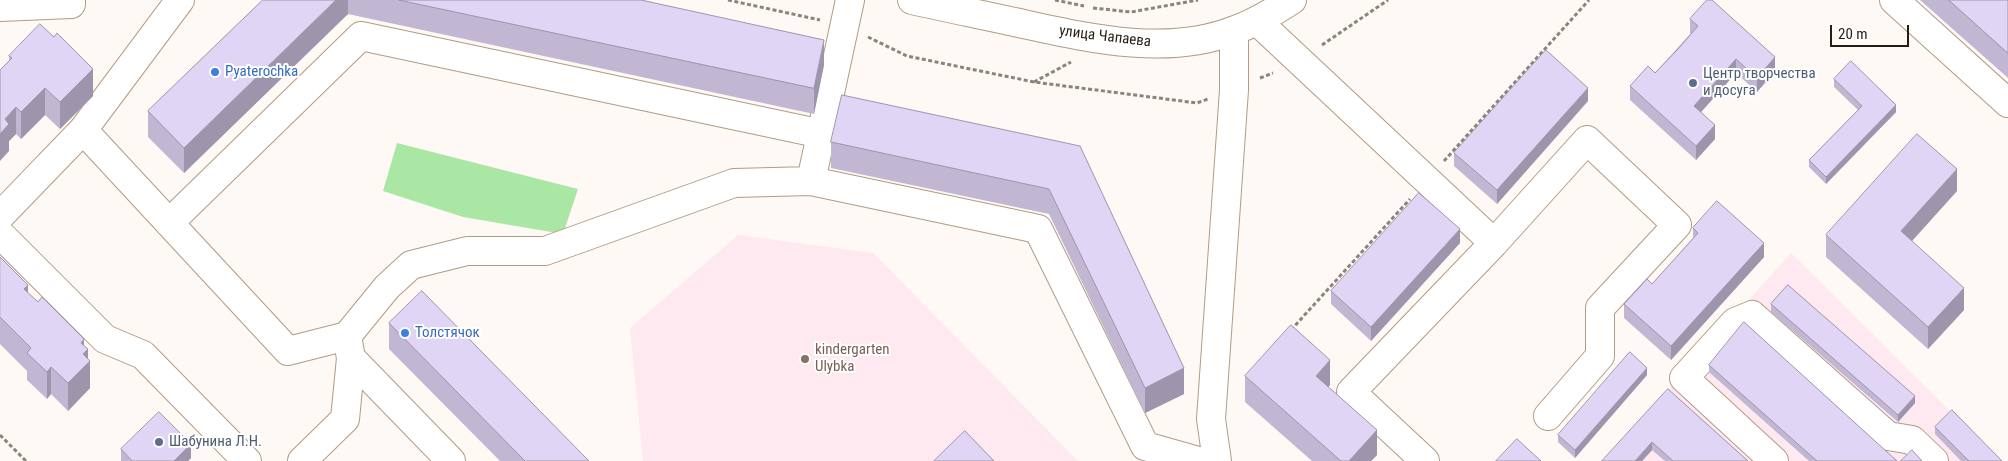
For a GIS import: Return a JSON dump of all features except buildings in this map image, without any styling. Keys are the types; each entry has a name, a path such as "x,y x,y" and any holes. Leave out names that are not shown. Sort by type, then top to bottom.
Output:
{"street":[{"path":"0,7 71,4 71,0"},
{"path":"0,216 83,130 180,0"},
{"path":"811,181 850,0"},
{"name":"улица Чапаева","path":"912,0 1080,36 1146,44 1182,42 1246,26 1292,0"},
{"path":"1894,0 2008,103"},
{"path":"1217,461 1210,419 1234,90 1246,26 1427,180 1494,243"},
{"path":"169,222 361,36 822,134"},
{"path":"83,130 288,352 349,347"},
{"path":"1424,461 1351,392 1494,243 1588,140 1677,225 1600,308 1600,356 1548,416"},
{"path":"302,461 345,419 349,347 387,287 411,265 467,250 545,251 734,183 811,181 1038,229 1146,446 1198,461"},
{"path":"0,234 105,339 143,355 247,461"},
{"path":"1774,461 1684,378 1735,322 1752,315 1888,436 1912,440 1934,461"},
{"path":"349,347 451,461"}],"path":[{"path":"1055,0 1088,7 1131,12 1198,0"},
{"path":"1288,333 1589,0"},
{"path":"1034,82 1071,62"},
{"path":"0,434 26,461"}],"shaded area":[{"name":"kindergarten Ulybka","path":"738,235 873,253 1078,461 643,461 630,328"},
{"path":"1791,253 2000,461 1605,461"}],"green space":[{"path":"397,143 578,189 563,234 463,217 383,191"}],"place":[{"name":"Pyaterochka","path":"215,72"},
{"name":"Центр творчества и досуга","path":"1693,83"},
{"name":"Толстячок","path":"405,333"},
{"name":"kindergarten Ulybka","path":"805,359"},
{"name":"Шабунина Л.Н.","path":"159,442"}]}
